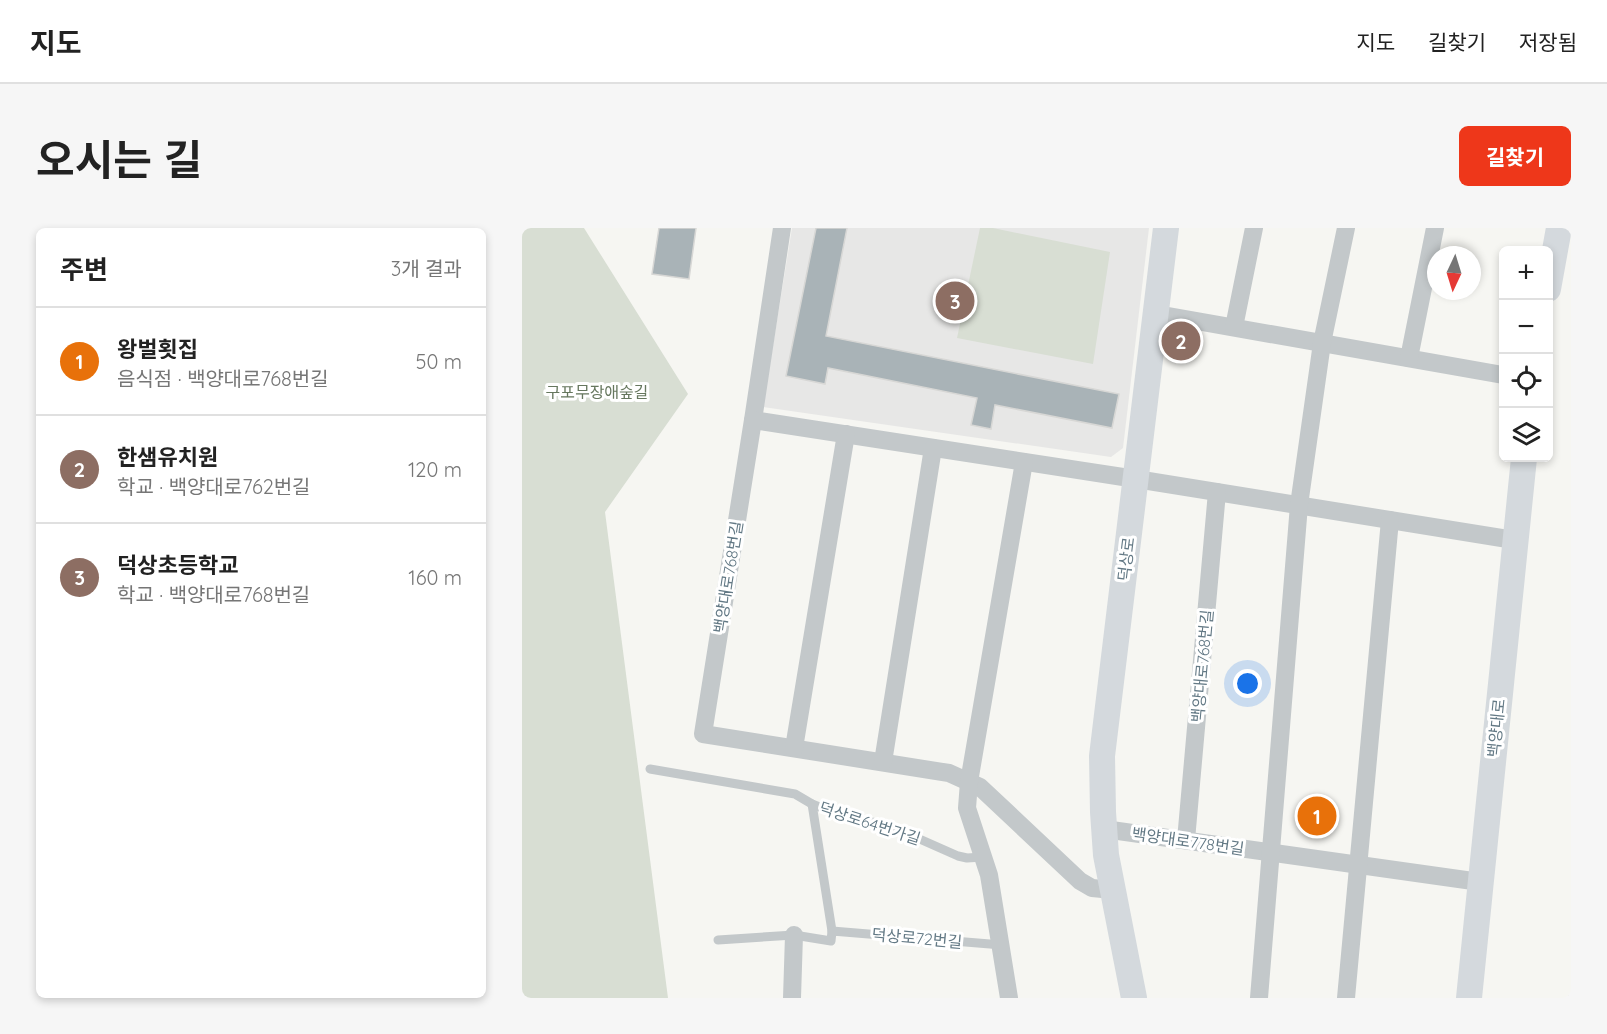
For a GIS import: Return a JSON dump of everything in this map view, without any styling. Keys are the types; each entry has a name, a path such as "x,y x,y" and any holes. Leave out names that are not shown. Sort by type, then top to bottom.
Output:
{"main road":[{"name":"덕상로","path":"1134,998 1106,855 1102,756 1166,228"},
{"path":"1553,261 1559,228"},
{"name":"백양대로","path":"1469,998 1524,462"}],"street":[{"name":"백양대로768번길","path":"782,228 703,734 794,748"},
{"path":"1233,327 1254,228"},
{"path":"1259,998 1299,505 1322,343 1346,228"},
{"path":"1408,358 1435,228"},
{"path":"1156,314 1499,374"},
{"path":"753,420 1514,540"},
{"path":"846,434 794,748 949,772 980,787 1080,881 1092,888 1113,890"},
{"path":"883,762 933,447"},
{"path":"1009,998 989,875 967,808 969,782 1024,462"},
{"name":"백양대로768번길","path":"1186,840 1217,492"},
{"path":"1346,998 1390,520"},
{"name":"백양대로778번길","path":"1104,829 1480,882"},
{"path":"792,998 794,935"}],"lane":[{"name":"덕상로64번가길","path":"650,769 795,794 812,804 844,817 877,823 958,856 983,857"},
{"path":"812,804 832,931"},
{"name":"덕상로72번길","path":"718,940 794,935 831,940 832,931 1002,945"}],"shaded area":[{"path":"792,228 1149,228 1123,448 1111,457 763,407"}],"green space":[{"name":"구포무장애숲길","path":"522,228 584,228 688,394 605,512 668,998 522,998"},
{"path":"980,228 993,228 1110,252 1093,364 957,338"}],"building":[{"path":"659,228 696,228 689,279 652,274"},
{"path":"816,228 847,228 826,336 1119,394 1112,428 995,405 991,429 971,425 977,398 828,368 825,384 786,376"}],"place":[{"name":"덕상초등학교","path":"955,301"},
{"name":"한샘유치원","path":"1181,341"},
{"name":"왕벌횟집","path":"1317,816"}]}
